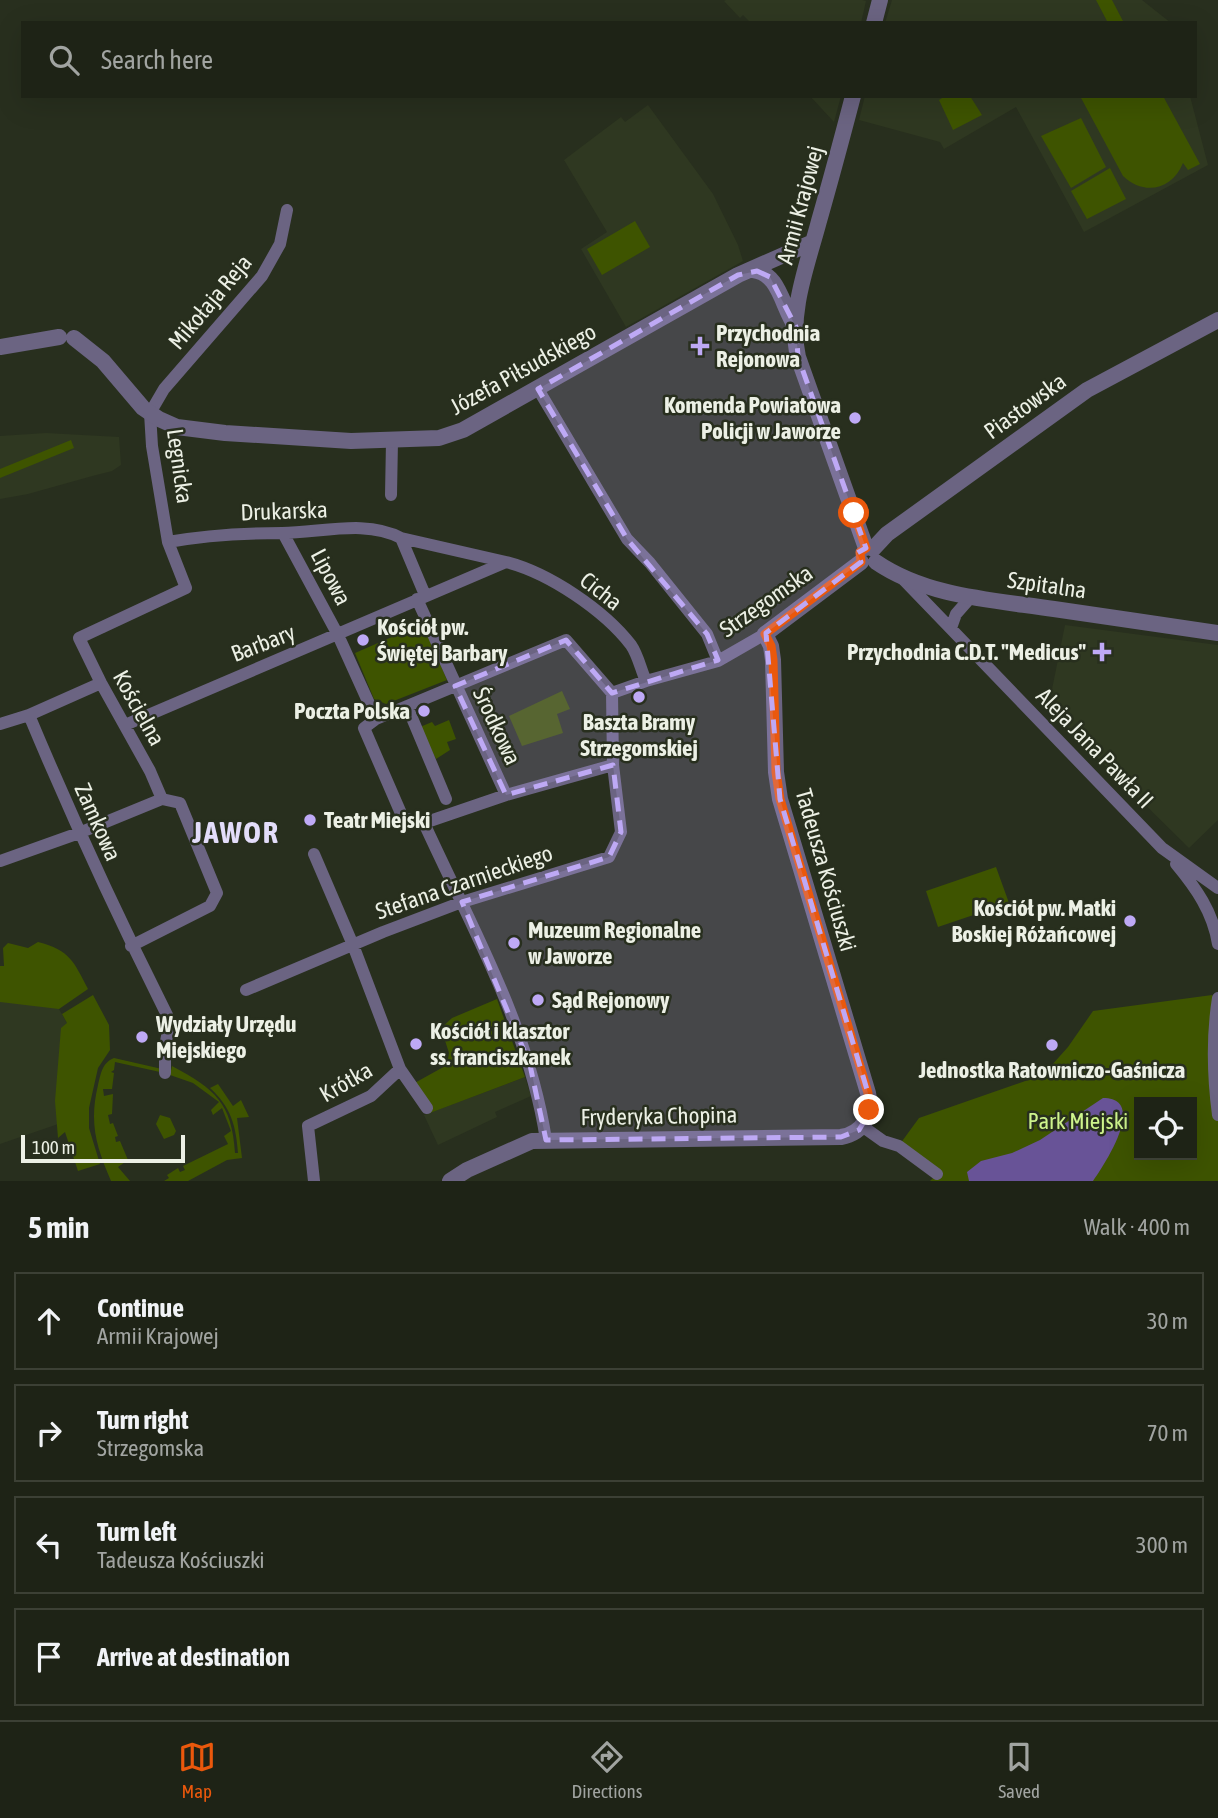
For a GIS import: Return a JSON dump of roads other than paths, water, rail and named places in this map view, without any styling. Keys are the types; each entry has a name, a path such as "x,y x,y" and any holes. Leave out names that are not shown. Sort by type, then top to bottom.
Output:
{"street":[{"path":"875,21 880,0"},
{"name":"Armii Krajowej","path":"852,98 813,242 796,327 798,357 860,530 872,551"},
{"name":"Mikołaja Reja","path":"150,413 164,389 262,276 280,244 287,210"},
{"name":"Józefa Piłsudskiego","path":"150,413 167,423 188,429 351,441 439,438 463,430 746,271 813,242"},
{"name":"Armii Krajowej","path":"753,270 770,277 796,327"},
{"name":"Piastowska","path":"872,551 1087,390 1218,320"},
{"name":"Legnicka","path":"0,347 66,337 103,361 150,413 152,446 168,542 186,588 79,638"},
{"path":"538,389 627,539 650,563 706,634 718,660"},
{"path":"391,495 392,441"},
{"name":"Drukarska","path":"168,542 205,535 359,529 391,533 401,538 506,562"},
{"name":"Lipowa","path":"283,533 338,635 376,719"},
{"name":"Środkowa","path":"401,538 456,686 506,795"},
{"name":"Szpitalna","path":"872,551 903,578 971,597 1218,633"},
{"name":"Strzegomska","path":"612,693 718,660 765,634 872,551"},
{"name":"Barbary","path":"125,725 506,562"},
{"name":"Cicha","path":"506,562 526,567 555,582 609,622 633,648 646,681"},
{"name":"Aleja Jana Pawła II","path":"903,578 1162,848 1218,888"},
{"path":"951,628 959,610 971,597"},
{"name":"Tadeusza Kościuszki","path":"765,634 771,646 773,660 776,772 780,799 868,1093 870,1104 865,1121"},
{"name":"Kościelna","path":"79,638 162,799"},
{"path":"612,693 566,640 376,719 364,728 403,818 424,823 506,795 613,765"},
{"path":"0,724 29,715 101,683"},
{"name":"Stefana Czarnieckiego","path":"246,990 462,902 609,857 621,832 613,765 612,693"},
{"path":"407,706 446,799"},
{"name":"Zamkowa","path":"29,715 79,833 131,946 167,1015 169,1025 164,1047 165,1073"},
{"path":"0,861 162,799 180,803 217,893 210,906 131,946"},
{"path":"424,823 462,902 530,1065 539,1096 546,1140"},
{"path":"1162,848 1196,888 1210,915 1218,943"},
{"path":"314,854 353,945 400,1069 427,1108"},
{"path":"1218,998 1215,1015 1214,1089 1218,1115"},
{"name":"Krótka","path":"314,1181 308,1126 372,1096 400,1069"},
{"path":"865,1121 883,1141 899,1146 937,1174"},
{"name":"Fryderyka Chopina","path":"450,1181 467,1170 528,1142 841,1137 850,1135 865,1121"}],"place":[{"name":"Przychodnia Rejonowa","path":"700,346"},
{"name":"Komenda Powiatowa Policji w Jaworze","path":"855,418"},
{"name":"Kościół pw. Świętej Barbary","path":"363,640"},
{"name":"Przychodnia C.D.T. \"Medicus\"","path":"1102,652"},
{"name":"Baszta Bramy Strzegomskiej","path":"639,697"},
{"name":"Poczta Polska","path":"424,711"},
{"name":"Teatr Miejski","path":"310,820"},
{"name":"Kościół pw. Matki Boskiej Różańcowej","path":"1130,921"},
{"name":"Muzeum Regionalne w Jaworze","path":"514,943"},
{"name":"Sąd Rejonowy","path":"538,1000"},
{"name":"Wydziały Urzędu Miejskiego","path":"142,1037"},
{"name":"Kościół i klasztor ss. franciszkanek","path":"416,1044"},
{"name":"Jednostka Ratowniczo-Gaśnicza","path":"1052,1045"}],"district":[{"name":"JAWOR","path":"236,833"}],"park label":[{"name":"Park Miejski","path":"1078,1121"}]}
